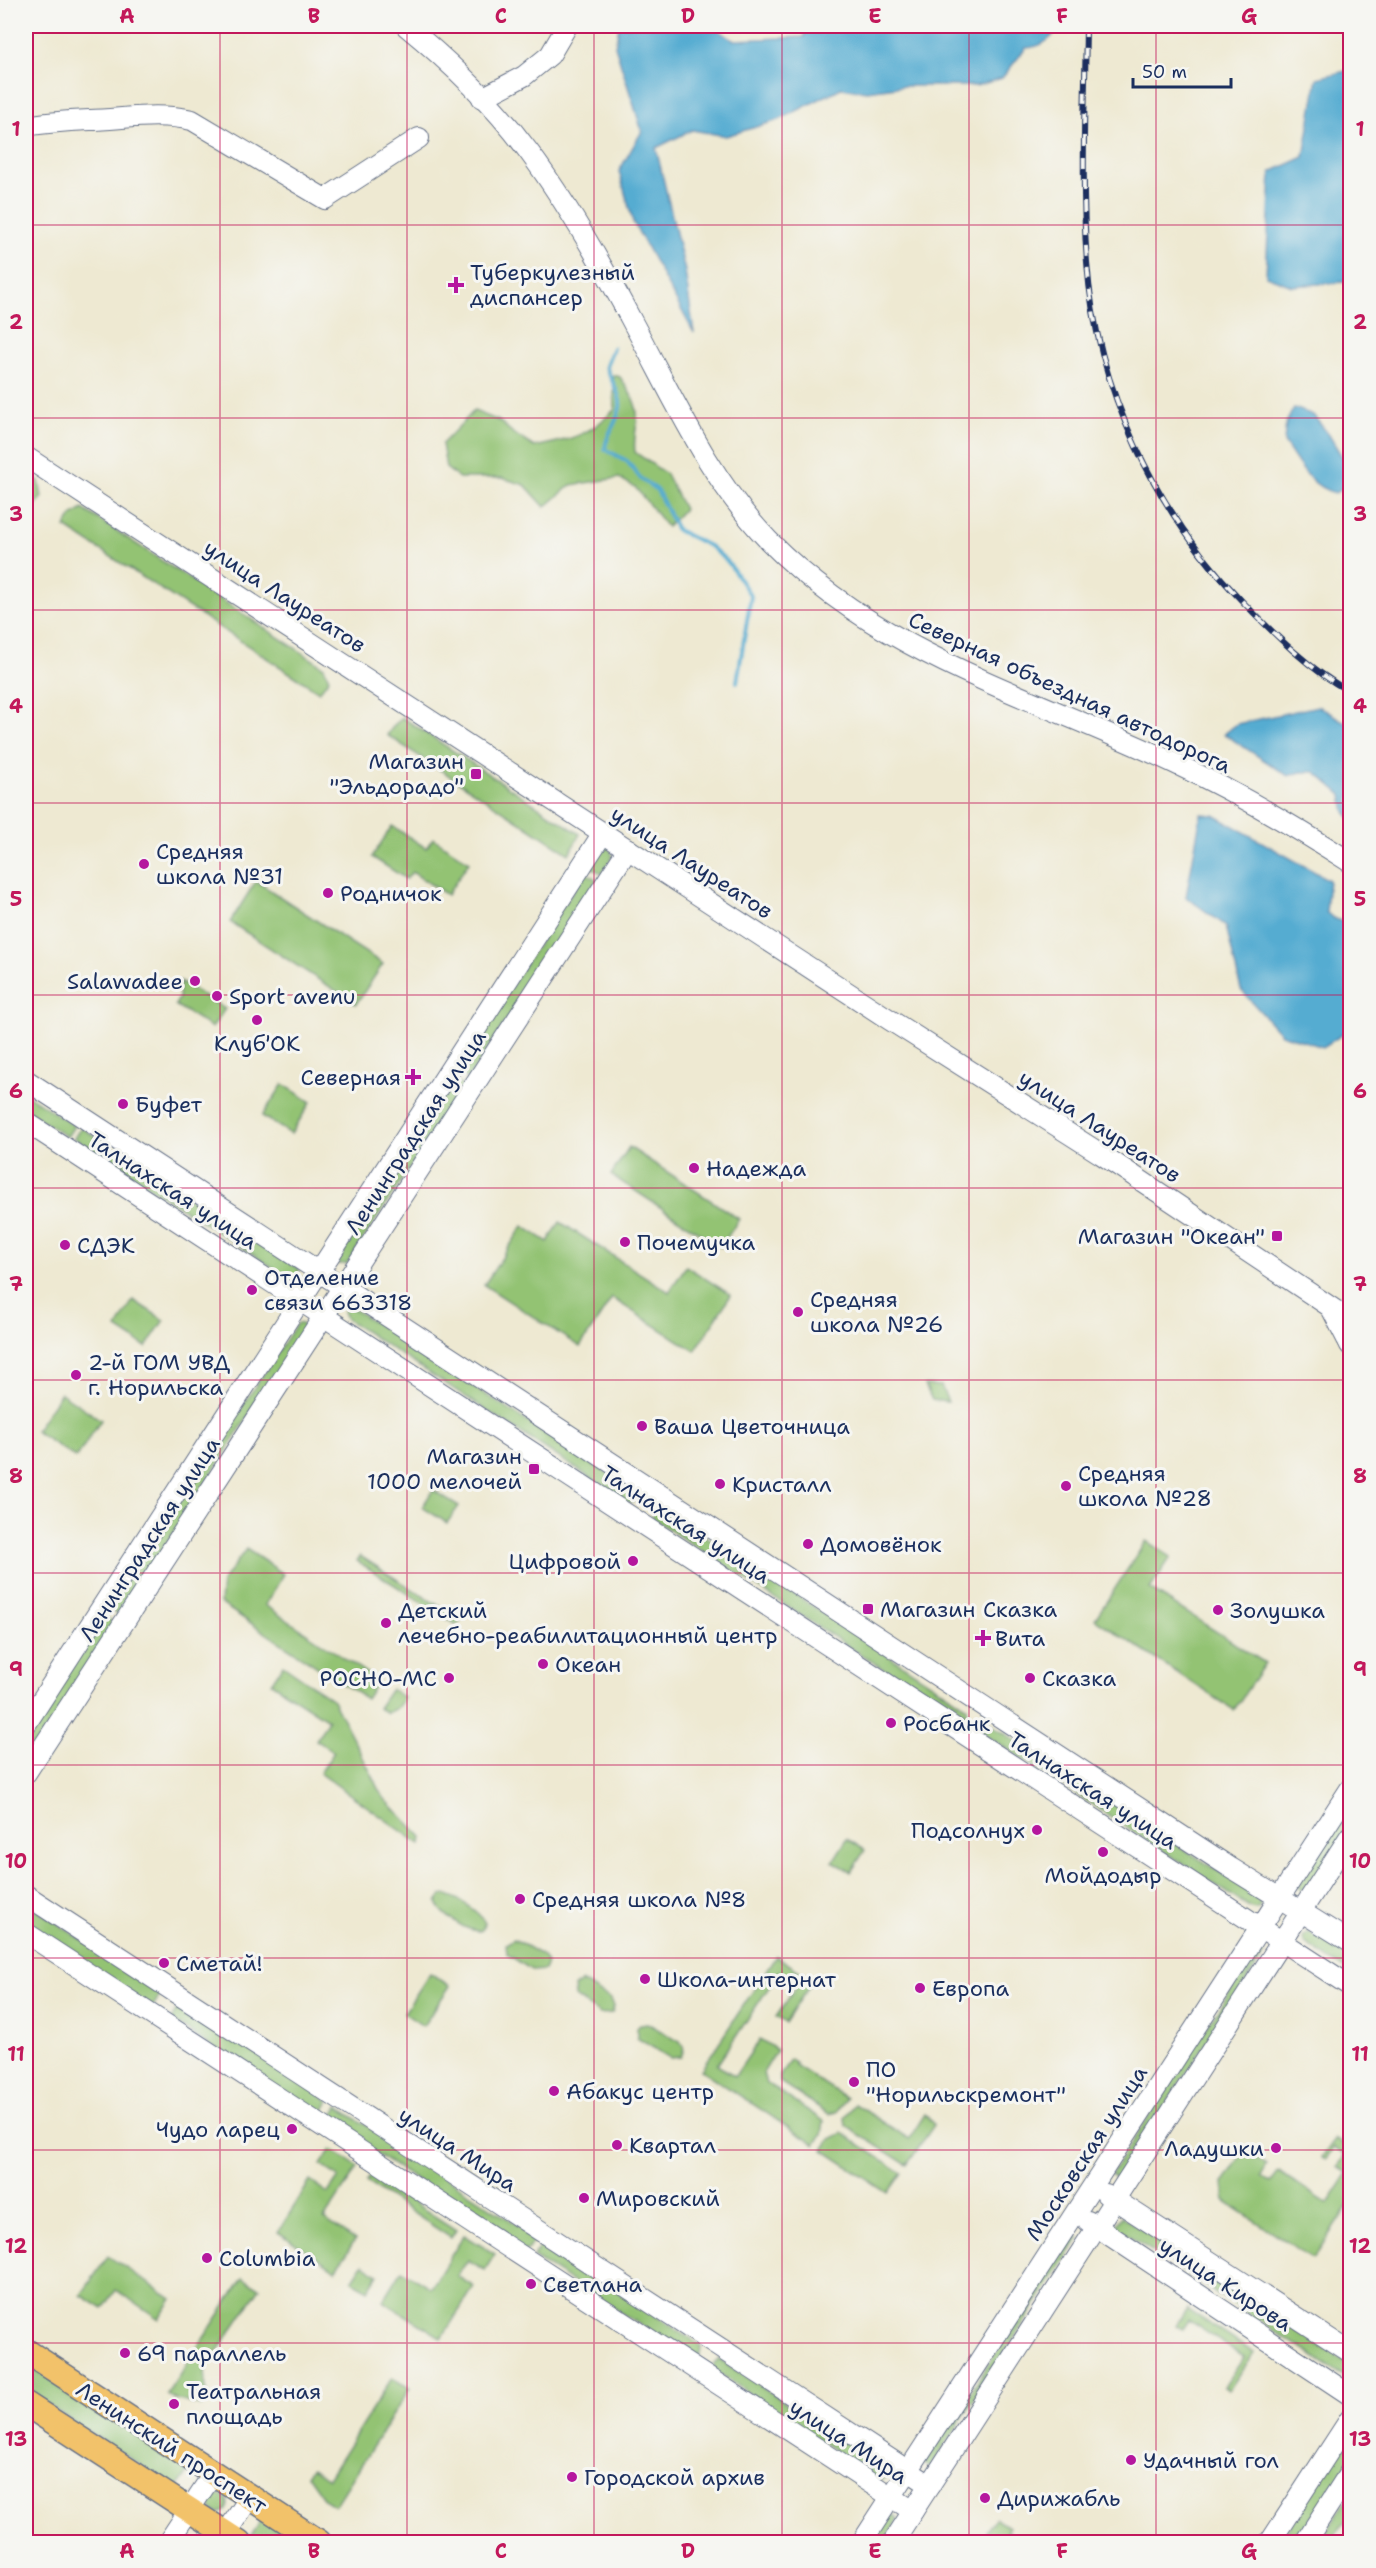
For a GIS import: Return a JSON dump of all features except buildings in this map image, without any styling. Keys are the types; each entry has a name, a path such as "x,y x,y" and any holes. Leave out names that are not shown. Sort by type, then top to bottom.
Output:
{"main road":[{"name":"Ленинский проспект","path":"26,2351 319,2542"},
{"name":"Ленинский проспект","path":"26,2403 189,2510 228,2540"}],"street":[{"name":"Северная объездная автодорога","path":"406,26 429,45 482,98 528,150 561,200 633,323 711,467 765,537 800,571 873,624 926,655 1175,764 1315,839 1350,862"},
{"path":"482,98 524,76 550,55 567,26"},
{"path":"26,126 50,121 127,116 192,120 325,200 419,138"},
{"name":"улица Лауреатов","path":"26,457 1101,1155 1350,1320"},
{"name":"Ленинградская улица","path":"26,1724 603,832"},
{"name":"Ленинградская улица","path":"26,1773 628,849"},
{"name":"Талнахская улица","path":"26,1080 1231,1868 1350,1942"},
{"name":"Талнахская улица","path":"26,1122 1350,1986"},
{"path":"1332,1308 1350,1345"},
{"name":"Московская улица","path":"862,2542 1350,1790"},
{"path":"893,2542 1350,1836"},
{"name":"улица Мира","path":"26,1895 930,2485"},
{"name":"улица Мира","path":"26,1933 913,2511"},
{"path":"158,2019 174,1992"},
{"name":"улица Кирова","path":"1093,2186 1350,2352"},
{"name":"улица Кирова","path":"1075,2213 1350,2395"},
{"path":"699,2371 716,2345"},
{"path":"1270,2542 1350,2419"},
{"path":"1305,2542 1350,2472"},
{"path":"168,2542 213,2474"},
{"path":"228,2540 250,2497"}],"green space":[{"path":"613,375 620,377 636,406 635,452 666,474 684,509 667,527 635,487 619,478 571,485 545,507 525,485 502,478 459,478 446,468 442,444 474,411 499,421 534,447 569,439 587,431 615,409"},
{"path":"26,472 39,481 42,497 34,507 26,502"},
{"path":"83,509 324,667 329,679 319,692 65,527 72,516"},
{"path":"403,718 580,834 569,854 387,735"},
{"path":"392,826 426,848 433,838 469,862 447,895 412,872 406,879 372,857"},
{"path":"605,847 610,849 613,856 602,874 590,866"},
{"path":"585,872 597,880 468,1079 456,1071"},
{"path":"256,881 383,964 356,1004 230,922"},
{"path":"180,981 225,1009 212,1028 175,1005 179,998"},
{"path":"451,1078 463,1086 347,1264 339,1264 337,1262"},
{"path":"283,1084 311,1102 291,1134 262,1116"},
{"path":"26,1094 74,1126 67,1137 26,1110"},
{"path":"81,1127 299,1269 299,1277 294,1280 289,1278 74,1138"},
{"path":"629,1147 739,1219 721,1247 611,1175"},
{"path":"560,1222 669,1292 686,1266 731,1295 695,1351 612,1298 580,1347 484,1285 523,1226 548,1242"},
{"path":"133,1300 164,1320 146,1347 117,1328"},
{"path":"349,1306 636,1492 636,1500 631,1503 626,1501 346,1319 343,1311"},
{"path":"297,1323 302,1324 305,1328 120,1616 108,1609"},
{"path":"925,1385 941,1386 948,1402 932,1400"},
{"path":"61,1393 101,1420 76,1458 35,1431"},
{"path":"433,1490 459,1506 447,1523 422,1507"},
{"path":"659,1506 967,1707 967,1715 962,1718 957,1717 653,1519 651,1511 654,1507"},
{"path":"1146,1541 1171,1557 1150,1589 1265,1663 1234,1710 1095,1619"},
{"path":"246,1549 284,1574 265,1605 378,1681 366,1699 220,1603 222,1582"},
{"path":"360,1556 461,1620 457,1625 357,1561"},
{"path":"103,1615 115,1624 26,1761 26,1734"},
{"path":"283,1665 333,1700 384,1798 422,1837 421,1845 320,1773 334,1752 316,1740 328,1720 271,1683"},
{"path":"391,1689 404,1698 397,1708 387,1713 378,1708"},
{"path":"987,1722 1260,1898 1260,1906 1256,1909 1251,1908 984,1734 981,1727"},
{"path":"1350,1802 1350,1828 1302,1893 1298,1887"},
{"path":"847,1839 865,1850 851,1872 833,1861"},
{"path":"442,1895 453,1897 478,1914 485,1923 482,1930 463,1927 443,1912 437,1902"},
{"path":"26,1903 162,1992 152,2008 26,1925"},
{"path":"1309,1932 1350,1957 1350,1973 1304,1942 1303,1937"},
{"path":"514,1939 543,1956 547,1963 544,1970 533,1971 507,1954 506,1944"},
{"path":"1259,1947 1264,1954 1117,2179 1111,2174"},
{"path":"776,1956 813,1980 785,2023 776,2017 798,1984 779,1972 717,2065 735,2076 760,2039 777,2050 763,2073 766,2083 824,2121 822,2134 815,2145 701,2070"},
{"path":"430,1973 450,1986 423,2026 404,2013"},
{"path":"582,1982 611,1999 614,2006 612,2013 600,2014 575,1997 574,1987"},
{"path":"180,2004 329,2101 320,2117 171,2020"},
{"path":"647,2023 680,2042 684,2049 681,2057 670,2058 637,2038 637,2028"},
{"path":"790,2059 796,2063 795,2065 846,2098 837,2112 829,2114 780,2082 780,2076"},
{"path":"855,2104 909,2139 925,2114 934,2125 907,2165 846,2126 845,2117"},
{"path":"338,2107 536,2237 526,2252 329,2123"},
{"path":"842,2133 902,2173 888,2193 823,2150 830,2139"},
{"path":"1335,2139 1350,2149 1350,2203 1313,2259 1225,2201 1223,2183 1245,2150 1267,2165 1261,2176 1271,2183 1279,2172 1328,2204 1348,2173 1338,2167 1345,2154 1334,2147 1326,2159 1322,2157"},
{"path":"331,2149 358,2167 324,2219 355,2240 336,2270 278,2232 310,2181 328,2193 339,2177 321,2165"},
{"path":"371,2175 456,2230 451,2238 366,2182"},
{"path":"1122,2216 1350,2365 1350,2380 1115,2227"},
{"path":"1072,2234 1079,2238 930,2468 924,2465"},
{"path":"464,2235 495,2254 485,2270 468,2260 457,2276 474,2287 442,2338 383,2301 402,2270 431,2288"},
{"path":"543,2241 701,2346 700,2354 692,2358 533,2257"},
{"path":"108,2256 172,2299 159,2319 116,2290 103,2309 81,2295"},
{"path":"363,2264 378,2274 368,2290 352,2281"},
{"path":"243,2278 260,2288 204,2371 207,2397 201,2406 175,2399 167,2394"},
{"path":"1187,2309 1254,2353 1229,2390 1224,2387 1244,2357 1188,2320 1182,2329 1176,2325"},
{"path":"719,2359 888,2469 887,2477 880,2481 713,2369 714,2363"},
{"path":"26,2363 190,2470 177,2489 26,2391"},
{"path":"392,2378 410,2388 335,2506 324,2499 307,2475 312,2468 328,2479"},
{"path":"1350,2434 1350,2460 1296,2542 1280,2542"},
{"path":"219,2495 225,2498 228,2504 225,2510 219,2513 213,2510 210,2504 213,2498"},
{"path":"1350,2495 1350,2517 1328,2542 1320,2542"},
{"path":"890,2514 898,2518 886,2542 869,2542"},
{"path":"263,2518 301,2542 258,2542 250,2537"},
{"path":"995,2518 1009,2526 1006,2531 1023,2542 979,2542"}],"water":[{"path":"619,26 713,26 733,40 804,37 807,26 1059,26 1046,42 1026,48 1002,78 976,86 904,86 867,91 841,88 779,120 726,136 692,130 656,148 685,271 694,333 633,222 619,171 642,131 615,46"},
{"path":"1350,70 1350,286 1345,282 1292,286 1266,276 1271,172 1304,157 1317,78"},
{"path":"1294,408 1313,415 1329,435 1344,460 1347,486 1335,493 1326,490 1311,479 1299,466 1284,442 1286,423"},
{"path":"1318,706 1350,725 1350,818 1345,812 1342,795 1315,772 1301,772 1288,776 1224,734 1237,724"},
{"path":"1201,814 1214,815 1329,880 1326,912 1333,918 1350,924 1350,1025 1348,1031 1323,1047 1281,1034 1241,990 1226,926 1186,897"}],"waterway":[{"path":"613,348 606,366 619,397 620,407 607,438 605,449 627,461 641,479 657,490 677,530 711,547 728,562 751,596 737,682"}],"railway":[{"path":"1086,26 1084,174 1087,262 1093,309 1103,356 1117,401 1135,446 1157,488 1211,567 1243,602 1294,651 1321,673 1350,692"}],"place":[{"name":"Туберкулезный диспансер","path":"456,285"},
{"name":"Магазин \"Эльдорадо\"","path":"476,774"},
{"name":"Средняя школа №31","path":"144,864"},
{"name":"Родничок","path":"328,893"},
{"name":"Salawadee","path":"195,981"},
{"name":"Sport avenu","path":"217,996"},
{"name":"Клуб'ОК","path":"257,1020"},
{"name":"Северная","path":"413,1077"},
{"name":"Буфет","path":"123,1104"},
{"name":"Надежда","path":"694,1168"},
{"name":"Магазин \"Океан\"","path":"1277,1236"},
{"name":"Почемучка","path":"625,1242"},
{"name":"СДЭК","path":"65,1245"},
{"name":"Отделение связи 663318","path":"252,1290"},
{"name":"Средняя школа №26","path":"798,1312"},
{"name":"2-й ГОМ УВД г. Норильска","path":"76,1375"},
{"name":"Ваша Цветочница","path":"642,1426"},
{"name":"Магазин 1000 мелочей","path":"534,1469"},
{"name":"Кристалл","path":"720,1484"},
{"name":"Средняя школа №28","path":"1066,1486"},
{"name":"Домовёнок","path":"808,1544"},
{"name":"Цифровой","path":"633,1561"},
{"name":"Магазин Сказка","path":"868,1609"},
{"name":"Золушка","path":"1218,1610"},
{"name":"Детский лечебно-реабилитационный центр","path":"386,1623"},
{"name":"Вита","path":"983,1638"},
{"name":"Океан","path":"543,1664"},
{"name":"РОСНО-МС","path":"449,1678"},
{"name":"Сказка","path":"1030,1678"},
{"name":"Росбанк","path":"891,1723"},
{"name":"Подсолнух","path":"1037,1830"},
{"name":"Мойдодыр","path":"1103,1852"},
{"name":"Средняя школа №8","path":"520,1899"},
{"name":"Сметай!","path":"164,1963"},
{"name":"Школа-интернат","path":"645,1979"},
{"name":"Европа","path":"920,1988"},
{"name":"ПО \"Норильскремонт\"","path":"854,2082"},
{"name":"Абакус центр","path":"554,2091"},
{"name":"Чудо ларец","path":"292,2129"},
{"name":"Квартал","path":"617,2145"},
{"name":"Ладушки","path":"1276,2148"},
{"name":"Мировский","path":"584,2198"},
{"name":"Columbia","path":"207,2258"},
{"name":"Светлана","path":"531,2284"},
{"name":"69 параллель","path":"125,2353"},
{"name":"Театральная площадь","path":"174,2404"},
{"name":"Удачный гол","path":"1131,2460"},
{"name":"Городской архив","path":"572,2477"},
{"name":"Дирижабль","path":"985,2498"}]}
